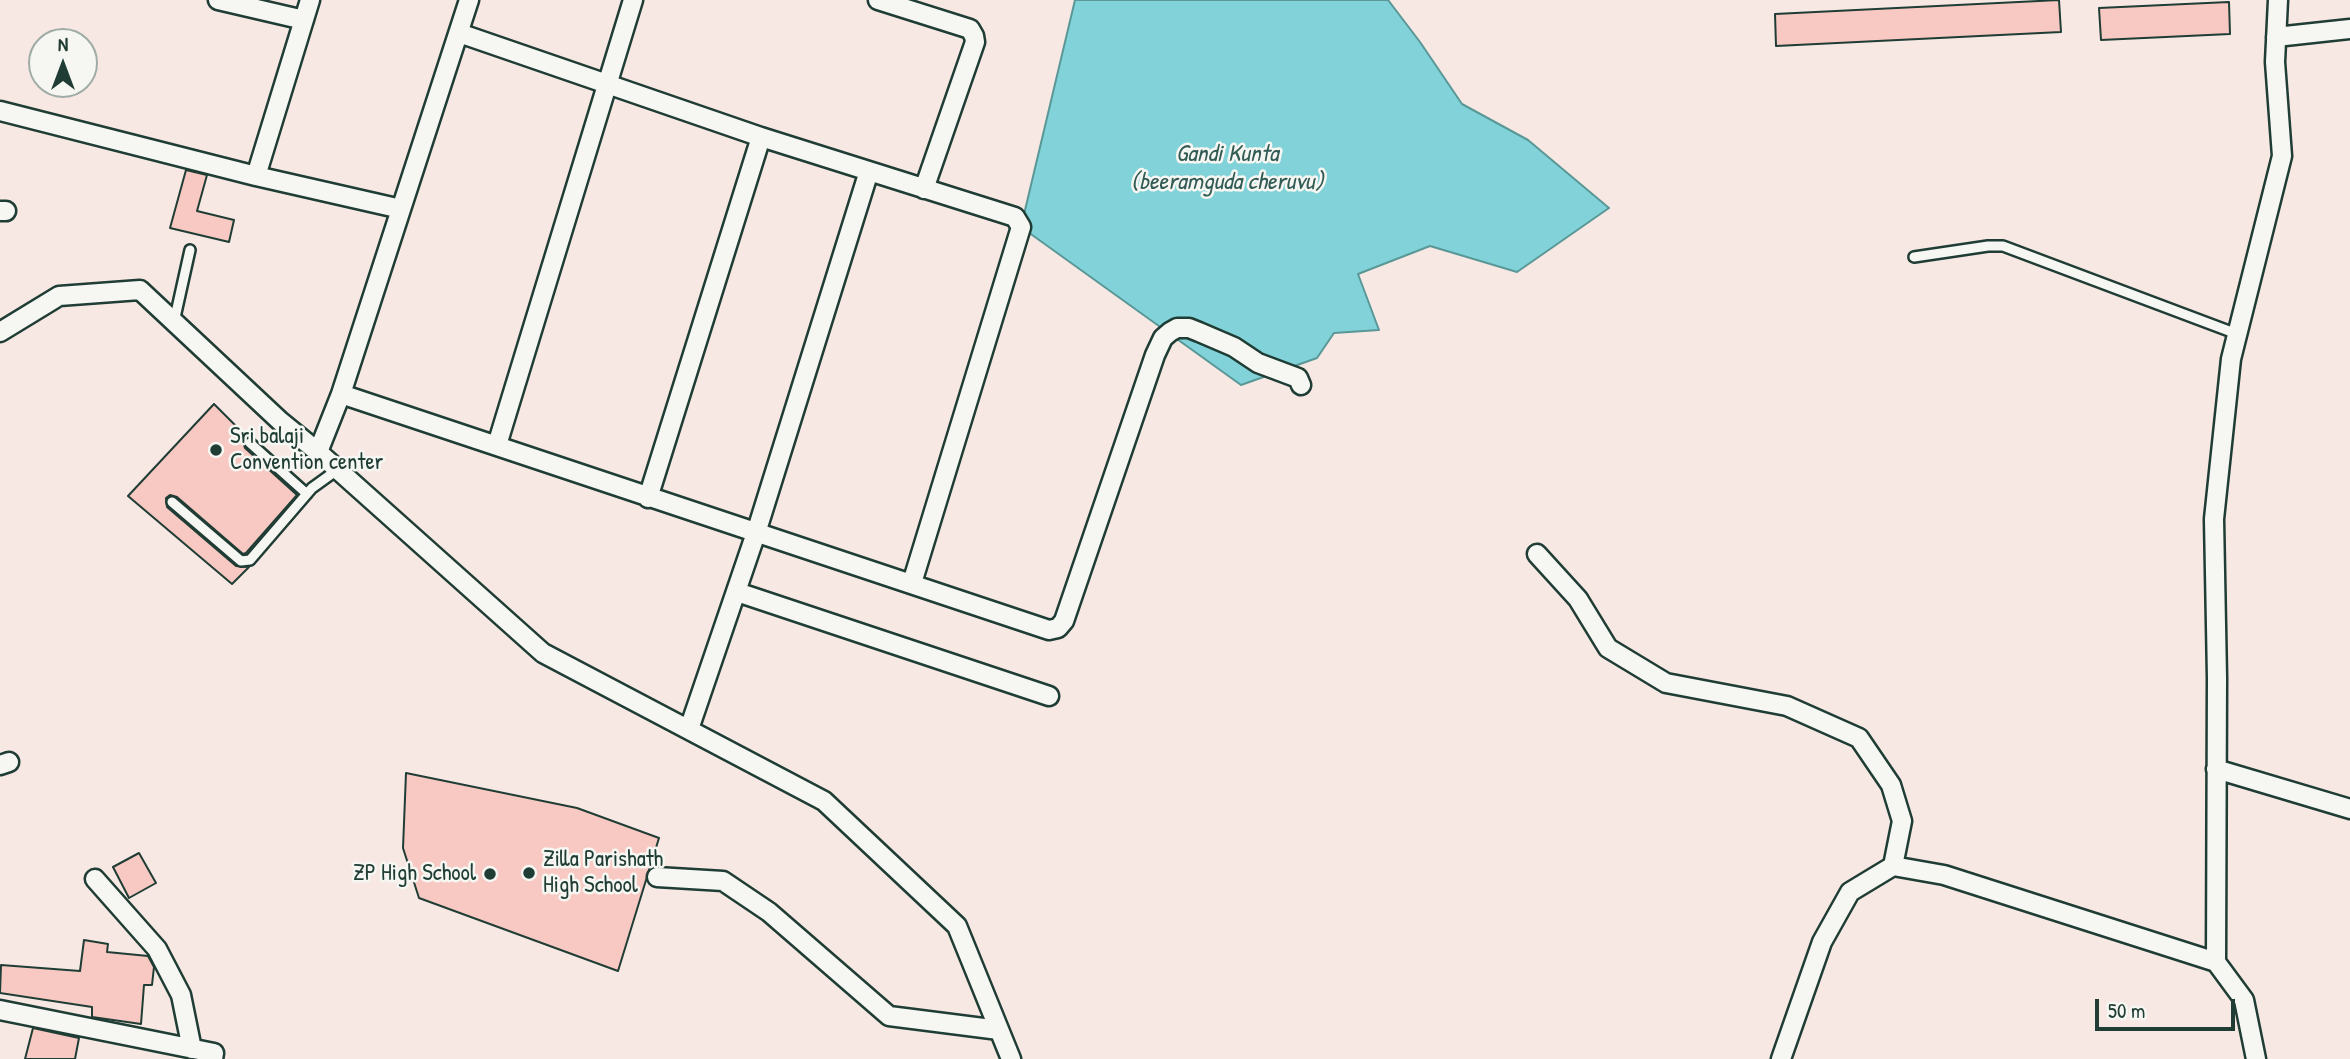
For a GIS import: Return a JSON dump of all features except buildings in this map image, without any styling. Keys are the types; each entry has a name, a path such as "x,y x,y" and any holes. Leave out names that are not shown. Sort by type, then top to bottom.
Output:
{"street":[{"path":"218,0 304,20"},
{"path":"256,176 310,0"},
{"path":"318,452 341,394 469,0"},
{"path":"497,445 633,0"},
{"path":"878,0 970,29 974,36 975,42 924,189"},
{"path":"2216,962 2214,519 2231,359 2282,156 2275,62 2278,0"},
{"path":"2276,37 2350,29"},
{"path":"459,33 761,137 1015,217 1021,227 912,583"},
{"path":"0,111 256,176 401,209"},
{"path":"648,498 761,137"},
{"path":"689,729 737,592 869,171"},
{"path":"0,332 59,296 140,290 281,421 543,653 824,801 957,926 1010,1059"},
{"path":"341,394 1049,630 1058,628 1064,621 1163,338 1177,328 1189,328 1234,347 1258,363 1298,378 1301,384"},
{"path":"1537,554 1578,599 1608,648 1666,683 1787,706 1859,738 1891,785 1902,821 1893,866"},
{"path":"737,592 1049,696"},
{"path":"2216,769 2350,809"},
{"path":"1781,1059 1822,942 1850,892 1893,866 1944,875 2216,962 2245,1000 2256,1059"},
{"path":"657,877 723,881 769,912 889,1016 999,1030"},
{"path":"95,879 157,949 181,995 192,1049"},
{"path":"0,1010 214,1053 213,1059"}],"lane":[{"path":"1914,257 2003,246 2237,334"},
{"path":"174,321 190,250"},
{"path":"250,443 307,494"},
{"path":"172,502 241,561 250,560 307,494 337,470"}],"water":[{"name":"Gandi Kunta (beeramguda cheruvu)","path":"1075,0 1388,0 1462,104 1528,140 1609,208 1517,272 1430,246 1358,274 1379,330 1334,333 1317,358 1241,385 1021,227"}],"place":[{"name":"Sri balaji Convention center","path":"216,450"},
{"name":"Zilla Parishath High School","path":"529,873"},
{"name":"ZP High School","path":"490,874"}]}
